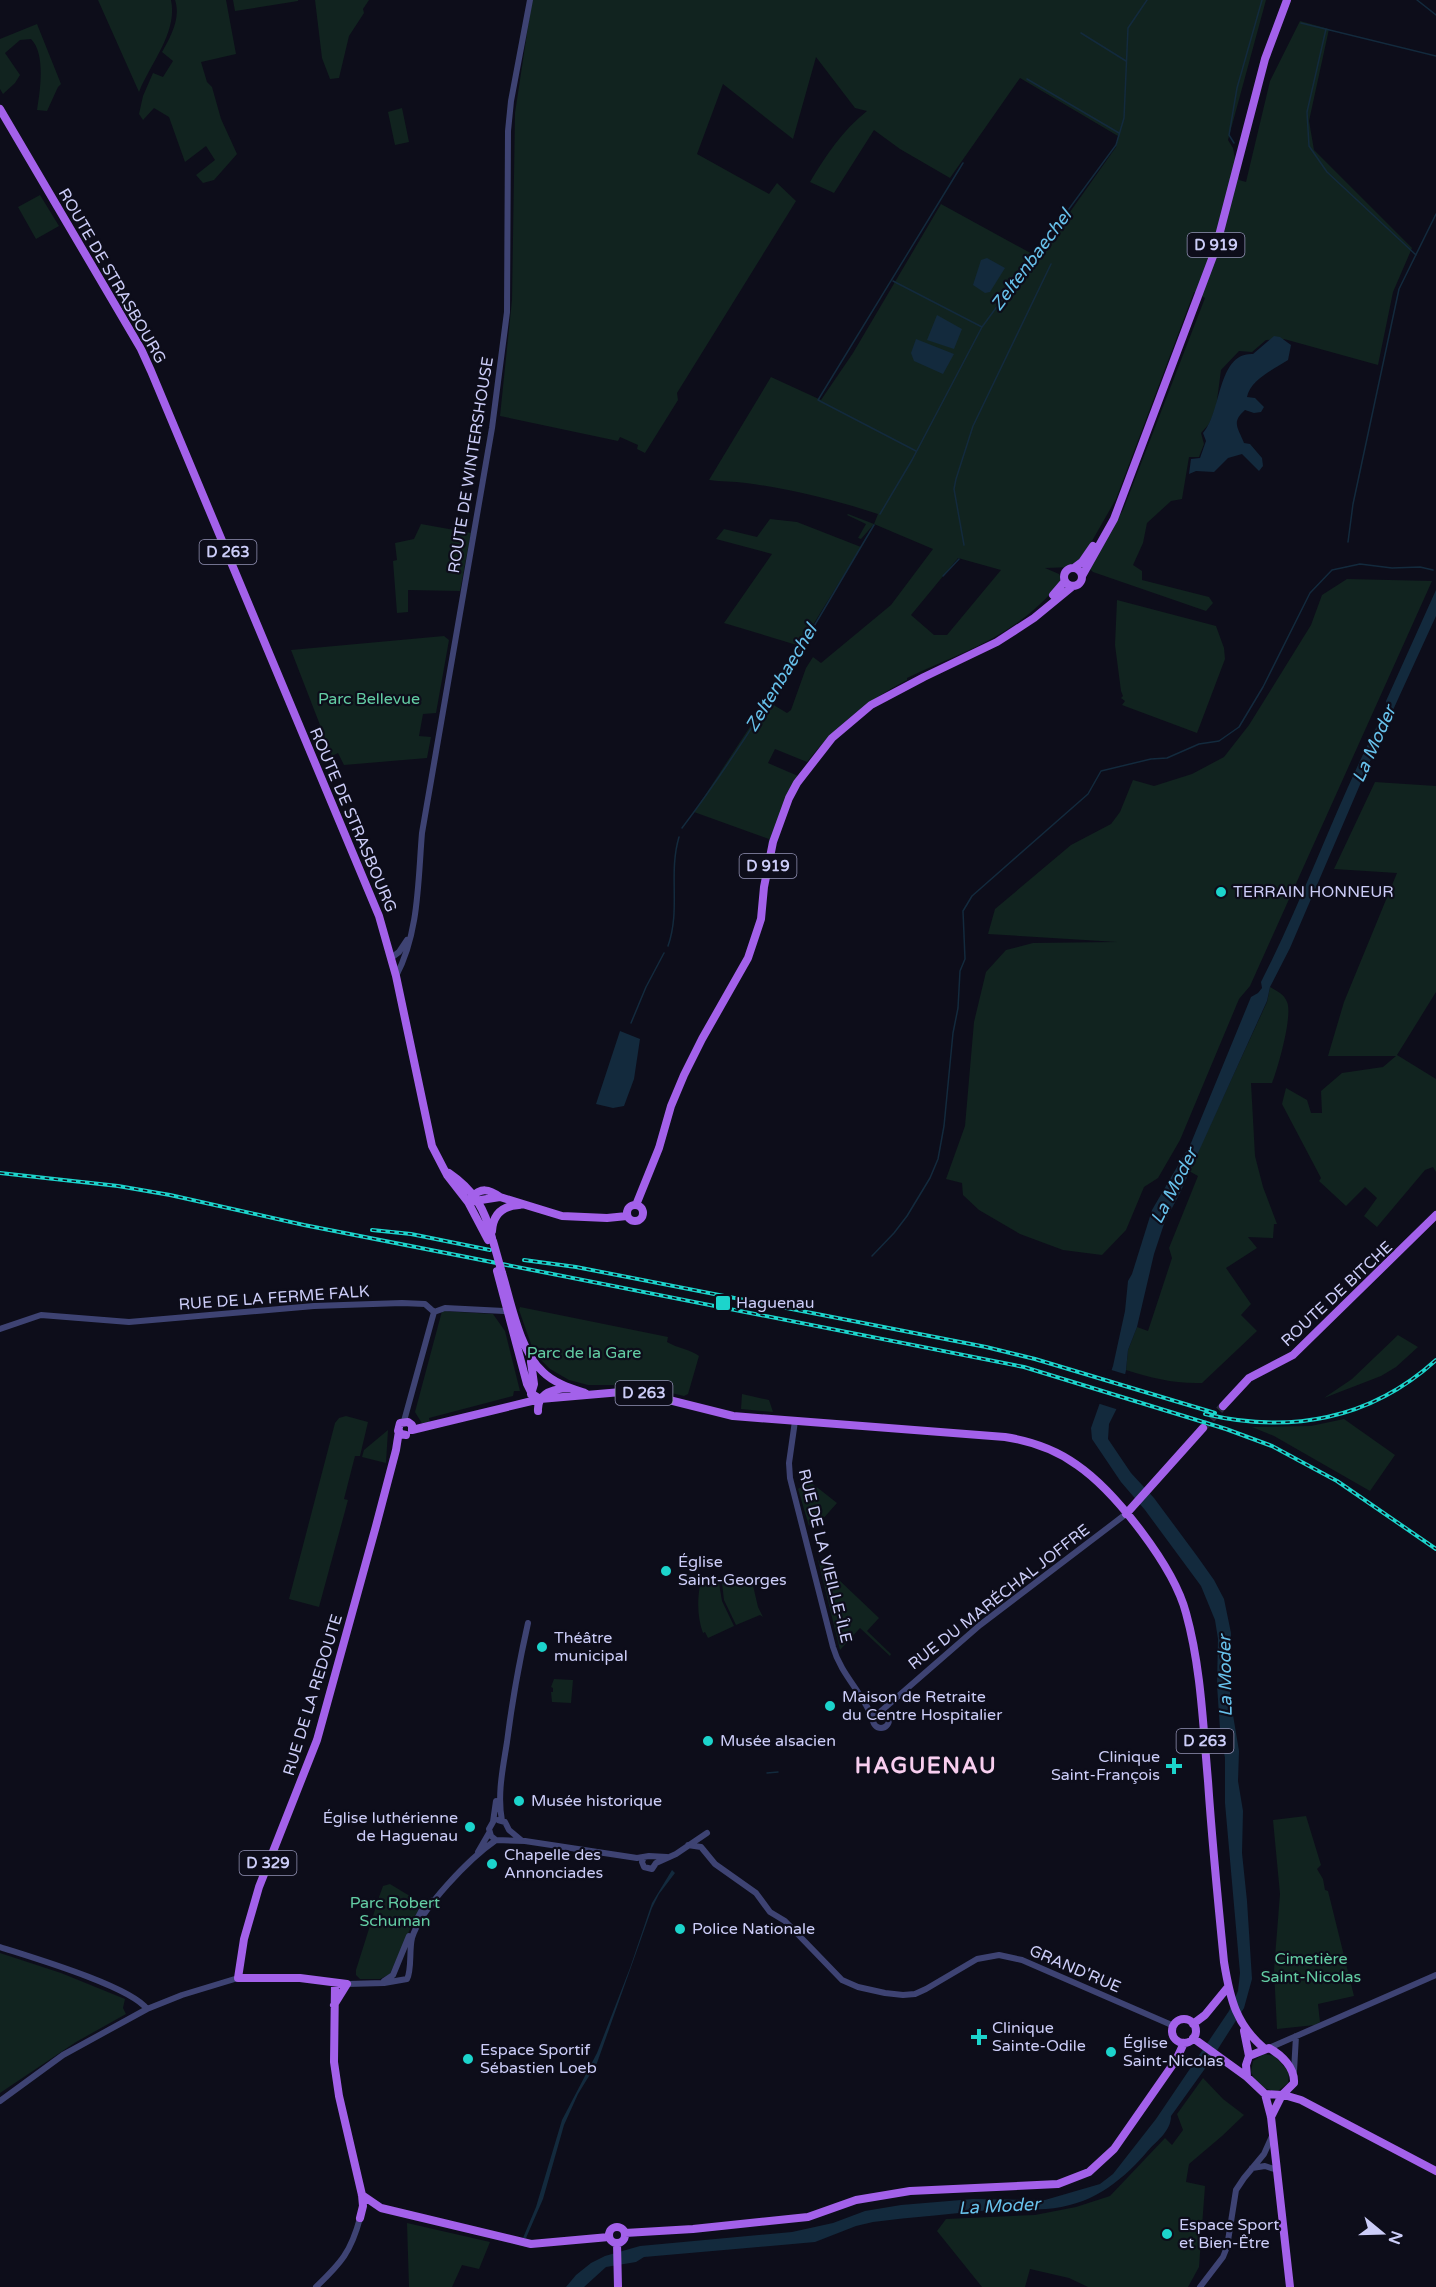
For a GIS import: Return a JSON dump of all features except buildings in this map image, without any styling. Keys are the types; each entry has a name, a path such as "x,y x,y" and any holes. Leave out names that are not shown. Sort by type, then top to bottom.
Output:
{"main road":[{"name":"D 919","path":"1082,576 1111,526 1215,251 1265,59 1287,0"},
{"name":"ROUTE DE STRASBOURG","path":"0,109 142,351 350,845 382,925 396,976 432,1146 445,1170 474,1199 488,1223 506,1311 525,1381 532,1394"},
{"name":"D 919","path":"1074,568 1082,562 1101,536 1127,484"},
{"path":"1074,568 1080,571 1082,576 1080,582 1073,586 1065,581 1066,572 1074,568"},
{"name":"D 919","path":"1022,626 1059,590 1065,581"},
{"name":"D 919","path":"636,1205 659,1148 671,1106 686,1072 701,1040 748,958 761,918 764,887 773,842 797,783 832,738 871,705 990,646 1022,626 1073,586"},
{"path":"474,1199 501,1197 562,1216 607,1218 627,1216 634,1221 642,1218 643,1210 636,1205 628,1208 627,1216"},
{"name":"ROUTE DE STRASBOURG","path":"474,1199 491,1240"},
{"path":"491,1240 493,1221 502,1210 516,1205 530,1207"},
{"name":"ROUTE DE BITCHE","path":"1223,1406 1249,1378 1293,1355 1436,1215"},
{"name":"ROUTE DE STRASBOURG","path":"499,1272 530,1357 544,1374 569,1388 586,1394"},
{"name":"ROUTE DE STRASBOURG","path":"530,1357 534,1384 532,1394"},
{"path":"406,1432 540,1399 548,1392 569,1388"},
{"name":"D 263","path":"540,1399 633,1391 725,1415 951,1431 1017,1439 1043,1446 1070,1460 1086,1472 1126,1514 1164,1563 1183,1602 1201,1701 1224,1962 1229,1991 1244,2028 1248,2058"},
{"path":"520,1403 532,1394 540,1399"},
{"path":"538,1411 540,1399"},
{"path":"404,1421 411,1424 406,1432"},
{"name":"RUE DE LA REDOUTE","path":"238,1978 244,1939 257,1893 317,1740 396,1450 406,1432 399,1425 404,1421"},
{"path":"1126,1514 1203,1428"},
{"path":"238,1978 300,1978 347,1984 334,2005"},
{"path":"335,1983 333,2051 337,2083 362,2195 367,2206"},
{"path":"1193,2024 1229,1991"},
{"path":"625,2234 808,2217 856,2200 910,2191 1058,2184 1077,2178 1097,2166 1114,2149 1176,2060 1184,2043 1193,2038 1196,2031 1193,2024 1183,2020 1174,2026 1174,2037 1184,2043"},
{"name":"D 263","path":"1244,2028 1267,2048"},
{"path":"1193,2038 1247,2077 1265,2094 1271,2117 1290,2287"},
{"path":"1226,2062 1248,2058 1267,2048 1276,2052 1294,2071 1294,2083 1301,2100"},
{"path":"1247,2077 1248,2058"},
{"path":"1271,2117 1283,2095 1294,2083"},
{"path":"1265,2094 1283,2095 1301,2100 1436,2171"},
{"path":"367,2206 531,2244 609,2237"},
{"path":"360,2218 367,2206"},
{"path":"618,2287 617,2246 609,2237 609,2232 614,2227 621,2228 625,2234"},
{"path":"617,2246 625,2234"}],"street":[{"name":"ROUTE DE WINTERSHOUSE","path":"396,976 404,961 417,897 422,833 494,420 507,312 508,131 511,101 530,0"},
{"path":"391,958 399,952 411,931"},
{"name":"RUE DE LA FERME FALK","path":"0,1329 41,1315 129,1322 314,1306 402,1303 425,1304 434,1312 445,1308 506,1311"},
{"path":"506,1311 510,1313 526,1348"},
{"path":"404,1421 434,1312"},
{"name":"RUE DE LA VIEILLE-ÎLE","path":"795,1421 789,1470 792,1487 838,1662 869,1709 873,1719"},
{"name":"RUE DU MARÉCHAL JOFFRE","path":"879,1712 980,1625 1126,1514"},
{"path":"471,1862 493,1822 501,1783 516,1675 528,1623"},
{"path":"879,1712 873,1719 875,1726 882,1729 889,1724 891,1703"},
{"path":"869,1709 886,1714 889,1718"},
{"path":"501,1783 502,1821"},
{"path":"493,1822 502,1821 507,1824 509,1830 525,1842"},
{"path":"504,1839 509,1830"},
{"path":"489,1833 496,1840"},
{"path":"644,1859 645,1868 651,1869 656,1863 676,1854 707,1833 703,1850"},
{"path":"347,1984 407,1979 413,1935 419,1921 438,1896 496,1840 504,1839 644,1859 656,1863"},
{"name":"GRAND'RUE","path":"688,1845 697,1845 716,1864 756,1893 770,1912 785,1921 842,1980 873,1991 903,1995 921,1992 977,1959 999,1955 1022,1960 1174,2026"},
{"path":"644,1859 667,1857"},
{"path":"374,1983 389,1978 396,1969 420,1912 426,1904 438,1896"},
{"path":"0,1947 116,1989 141,2001 147,2009"},
{"path":"396,1969 405,1965 410,1970"},
{"path":"396,1969 396,1977 400,1980"},
{"path":"1267,2048 1436,1976"},
{"path":"0,2101 42,2070 147,2009 182,1995 238,1978"},
{"path":"1294,2071 1296,2036"},
{"path":"1200,2287 1223,2257 1227,2247 1236,2190 1264,2154 1273,2134"},
{"path":"1260,2159 1275,2157"},
{"path":"1252,2168 1265,2166 1277,2170"},
{"path":"316,2287 351,2249 360,2218"}],"green space":[{"path":"98,0 171,0 172,12 167,36 139,92"},
{"path":"175,0 226,0 236,54 201,62 207,82 212,87 221,119 237,154 214,180 203,183 196,175 215,160 206,146 185,162 169,117 154,108 143,120 139,114 143,96 153,73 163,77 173,61 162,52 176,20"},
{"path":"233,0 298,0 298,1 235,11"},
{"path":"315,0 369,0 363,9 364,13 349,36 339,78 330,79 322,58"},
{"path":"532,0 1266,0 1228,140 1233,148 1239,180 1246,182 1270,81 1300,21 1329,29 1309,121 1314,150 1412,248 1393,292 1378,365 1284,339 1266,340 1252,352 1239,351 1221,370 1216,408 1209,424 1201,433 1204,444 1199,457 1189,457 1182,499 1171,501 1147,523 1143,543 1133,565 1142,571 1142,580 1209,597 1213,603 1206,611 1093,572 1089,568 1123,510 1205,298 1194,292 1116,499 1088,548 1090,550 1072,567 1045,568 1059,574 1062,580 1028,615 990,640 907,678 878,697 852,715 807,762 775,749 768,763 798,776 768,846 769,839 694,812 767,701 787,713 791,710 806,668 813,657 821,663 891,605 933,549 874,524 878,514 862,509 780,488 709,480 771,377 821,400 853,353 941,204 1036,256 1053,236 1116,147 1118,136 1020,78 950,178 900,149 874,130 834,193 810,182 822,162 850,126 867,111 855,108 816,57 793,139 723,84 697,154 769,194 777,183 796,201 677,393 678,400 645,453 637,449 638,445 620,437 618,441 500,416 512,300 515,113","holes":["958,558 1001,570 947,635 934,635 911,615"]},
{"path":"37,24 61,84 47,111 37,110 40,63 36,46 31,39 20,40 5,53 20,75 3,94 0,89 0,39"},
{"path":"402,108 409,142 395,145 388,112"},
{"path":"40,195 59,226 36,239 18,207"},
{"path":"848,514 874,524 861,539 858,538 866,524"},
{"path":"770,519 797,522 861,547 800,646 724,623 772,554 716,539 724,529 757,537"},
{"path":"421,524 471,533 460,591 408,590 408,612 397,613 393,561 397,560 395,543 414,539"},
{"path":"1347,579 1432,581 1250,986 1239,999 1180,1140 1158,1178 1144,1187 1126,1230 1102,1255 1063,1250 1020,1234 979,1210 963,1195 962,1183 946,1179 965,1126 974,1022 986,972 1006,950 1033,943 1117,942 988,934 995,909 1071,845 1111,824 1120,812 1133,780 1154,786 1192,774 1224,757 1249,725 1311,625 1322,595"},
{"path":"1117,600 1216,626 1224,648 1225,659 1197,733 1122,705 1125,701 1121,698 1123,696 1115,645"},
{"name":"Parc Bellevue","path":"444,636 449,640 436,713 423,714 419,736 431,737 427,758 344,765 338,753 332,756 291,650"},
{"path":"1375,782 1436,786 1436,992 1397,1055 1436,1079 1436,1172 1433,1167 1425,1170 1377,1227 1364,1216 1377,1198 1365,1187 1346,1206 1319,1181 1321,1178 1282,1104 1286,1088 1307,1100 1311,1113 1322,1113 1321,1091 1342,1073 1383,1067 1396,1056 1328,1056 1344,1002 1397,873 1334,869"},
{"path":"1270,987 1286,999 1288,1018 1286,1029 1272,1083 1251,1083 1255,1156 1263,1187 1277,1224 1274,1224 1273,1238 1248,1237 1257,1248 1226,1268 1251,1304 1241,1315 1257,1331 1202,1383 1164,1380 1126,1370 1128,1350 1137,1327 1148,1331 1172,1258 1169,1248 1198,1176 1189,1171 1267,1002"},
{"name":"Parc de la Gare","path":"520,1307 668,1337 667,1342 699,1356 688,1394 684,1396 637,1385 588,1385 569,1380 550,1369 539,1358 532,1347 519,1310"},
{"path":"442,1311 493,1314 505,1331 520,1391 514,1391 513,1396 429,1418 430,1423 423,1425 415,1412"},
{"path":"1398,1335 1418,1347 1396,1367 1381,1376 1324,1398 1352,1379"},
{"path":"742,1394 769,1400 773,1412 741,1409"},
{"path":"346,1416 368,1422 360,1456 355,1456 344,1499 348,1500 319,1607 289,1599 335,1423 339,1418"},
{"path":"1344,1419 1395,1455 1370,1491 1274,1436 1252,1427 1311,1426"},
{"path":"388,1430 386,1463 362,1457 364,1450"},
{"path":"809,1481 837,1503 821,1521 817,1517 809,1526 798,1489"},
{"path":"818,1560 879,1618 867,1631 891,1654 890,1656 860,1628 840,1650"},
{"path":"751,1577 758,1607 763,1617 760,1615 736,1625 724,1600 722,1583"},
{"path":"701,1581 719,1583 722,1601 734,1626 708,1638 705,1632 703,1633 699,1614 698,1600"},
{"path":"554,1679 573,1680 571,1703 552,1702 553,1688 551,1687"},
{"name":"Cimetière Saint-Nicolas","path":"1306,1816 1321,1865 1317,1869 1323,1879 1325,1890 1328,1891 1354,1996 1318,2004 1320,2022 1315,2025 1277,2029 1274,1970 1280,1894 1273,1820"},
{"name":"Parc Robert Schuman","path":"390,1884 418,1901 418,1911 390,1974 380,1979 360,1979 356,1975 356,1970 379,1897 383,1886"},
{"path":"0,1953 61,1973 125,1999 123,2008 126,2014 76,2042 0,2093"},
{"path":"1264,2054 1275,2056 1289,2072 1288,2083 1278,2091 1262,2086 1251,2072 1253,2061"},
{"path":"1203,2078 1223,2099 1244,2115 1189,2164 1186,2182 1205,2186 1199,2267 1188,2287 1088,2287 1069,2278 1030,2269 1025,2287 982,2287 937,2231 946,2219 1035,2215 1076,2207 1110,2196 1165,2138 1172,2145 1183,2130 1177,2114"},
{"path":"407,2223 490,2242 479,2269 462,2265 452,2287 409,2287"}],"water":[{"path":"987,258 1005,268 990,292 985,293 973,285 981,260"},
{"path":"937,315 962,329 954,349 927,340"},
{"path":"1274,336 1280,337 1291,345 1288,360 1263,376 1249,391 1247,397 1255,398 1264,407 1261,412 1254,413 1245,410 1237,422 1244,443 1250,444 1262,458 1263,466 1259,471 1242,454 1228,458 1214,472 1196,471 1189,474 1191,459 1200,458 1206,441 1203,433 1214,412 1226,373 1241,356 1253,354"},
{"path":"916,339 954,354 943,374 914,361 911,353"},
{"name":"La Moder","path":"1436,590 1436,616 1377,745 1290,948 1270,987 1267,1001 1165,1221 1154,1254 1137,1327 1128,1350 1119,1404 1109,1424 1108,1439 1131,1473 1154,1498 1197,1556 1224,1599 1231,1633 1230,1697 1239,1751 1238,1781 1243,1811 1242,1853 1252,1979 1244,2008 1209,2063 1171,2116 1162,2136 1114,2184 1089,2198 1062,2207 1046,2209 998,2209 873,2222 815,2242 644,2257 636,2262 606,2267 584,2287 566,2287 591,2263 605,2256 640,2246 792,2232 833,2223 865,2211 901,2205 973,2199 1045,2200 1100,2184 1113,2174 1156,2119 1229,2011 1238,1991 1240,1973 1225,1803 1225,1758 1220,1729 1217,1685 1218,1639 1215,1620 1201,1586 1145,1510 1121,1482 1092,1439 1091,1428 1113,1366 1125,1311 1128,1281 1152,1210 1191,1143 1251,997 1262,988 1261,982 1387,707 1386,701"},
{"path":"620,1031 640,1039 634,1079 624,1106 613,1108 596,1104"},
{"path":"672,1870 675,1873 659,1894 652,1908 597,2063 578,2094 564,2125 543,2199 526,2238 523,2238 536,2207 562,2120 597,2053 652,1903"}],"pier":[{"path":"1108,1369 1128,1375 1119,1410 1097,1403"}],"waterway":[{"name":"Zeltenbaechel","path":"880,514 912,460 982,327 1116,145 1124,118 1128,28 1147,0"},
{"path":"1234,143 1229,135 1237,88 1262,0"},
{"path":"1417,0 1436,15"},
{"path":"1301,23 1436,56"},
{"path":"1326,29 1307,112 1309,146 1327,172 1416,255"},
{"path":"1081,33 1126,61"},
{"path":"1027,79 1119,133"},
{"path":"916,451 818,400 963,163"},
{"path":"1348,542 1353,504 1399,289 1436,214"},
{"path":"964,545 954,489 956,479 973,426 1051,264"},
{"path":"893,281 982,327"},
{"name":"Zeltenbaechel","path":"682,828 734,755 874,525"},
{"path":"943,576 959,559"},
{"path":"872,1256 907,1216 930,1178 938,1159 958,1008 960,971 965,959 963,911 972,896 1088,794 1101,771 1151,759 1167,758 1199,744 1219,741 1239,727 1263,687 1310,593 1332,570 1360,564 1392,568 1420,567 1433,570"},
{"name":"Zeltenbaechel","path":"668,946 674,919 674,864 679,837"},
{"name":"Zeltenbaechel","path":"631,1023 664,953"},
{"path":"767,1773 778,1772"}],"tunnel":[{"path":"1203,1428 1223,1406"}],"railway":[{"path":"0,1173 118,1186 170,1195 304,1225 1024,1367 1226,1429 1272,1446 1337,1481 1436,1549"},
{"path":"372,1230 411,1234 490,1250"},
{"path":"524,1260 576,1267 986,1347 1035,1359 1215,1413"},
{"path":"1205,1414 1236,1420 1267,1422 1298,1422 1327,1417 1356,1409 1384,1397 1411,1380 1436,1360"}],"place":[{"name":"TERRAIN HONNEUR","path":"1221,892"},
{"name":"Haguenau","path":"723,1303"},
{"name":"Église Saint-Georges","path":"666,1571"},
{"name":"Théâtre municipal","path":"542,1647"},
{"name":"Maison de Retraite du Centre Hospitalier","path":"830,1706"},
{"name":"Musée alsacien","path":"708,1741"},
{"name":"Clinique Saint-François","path":"1174,1766"},
{"name":"Musée historique","path":"519,1801"},
{"name":"Église luthérienne de Haguenau","path":"470,1827"},
{"name":"Chapelle des Annonciades","path":"492,1864"},
{"name":"Police Nationale","path":"680,1929"},
{"name":"Clinique Sainte-Odile","path":"979,2037"},
{"name":"Église Saint-Nicolas","path":"1111,2052"},
{"name":"Espace Sportif Sébastien Loeb","path":"468,2059"},
{"name":"Espace Sport et Bien-Être","path":"1167,2234"}],"district":[{"name":"HAGUENAU","path":"926,1766"}]}
